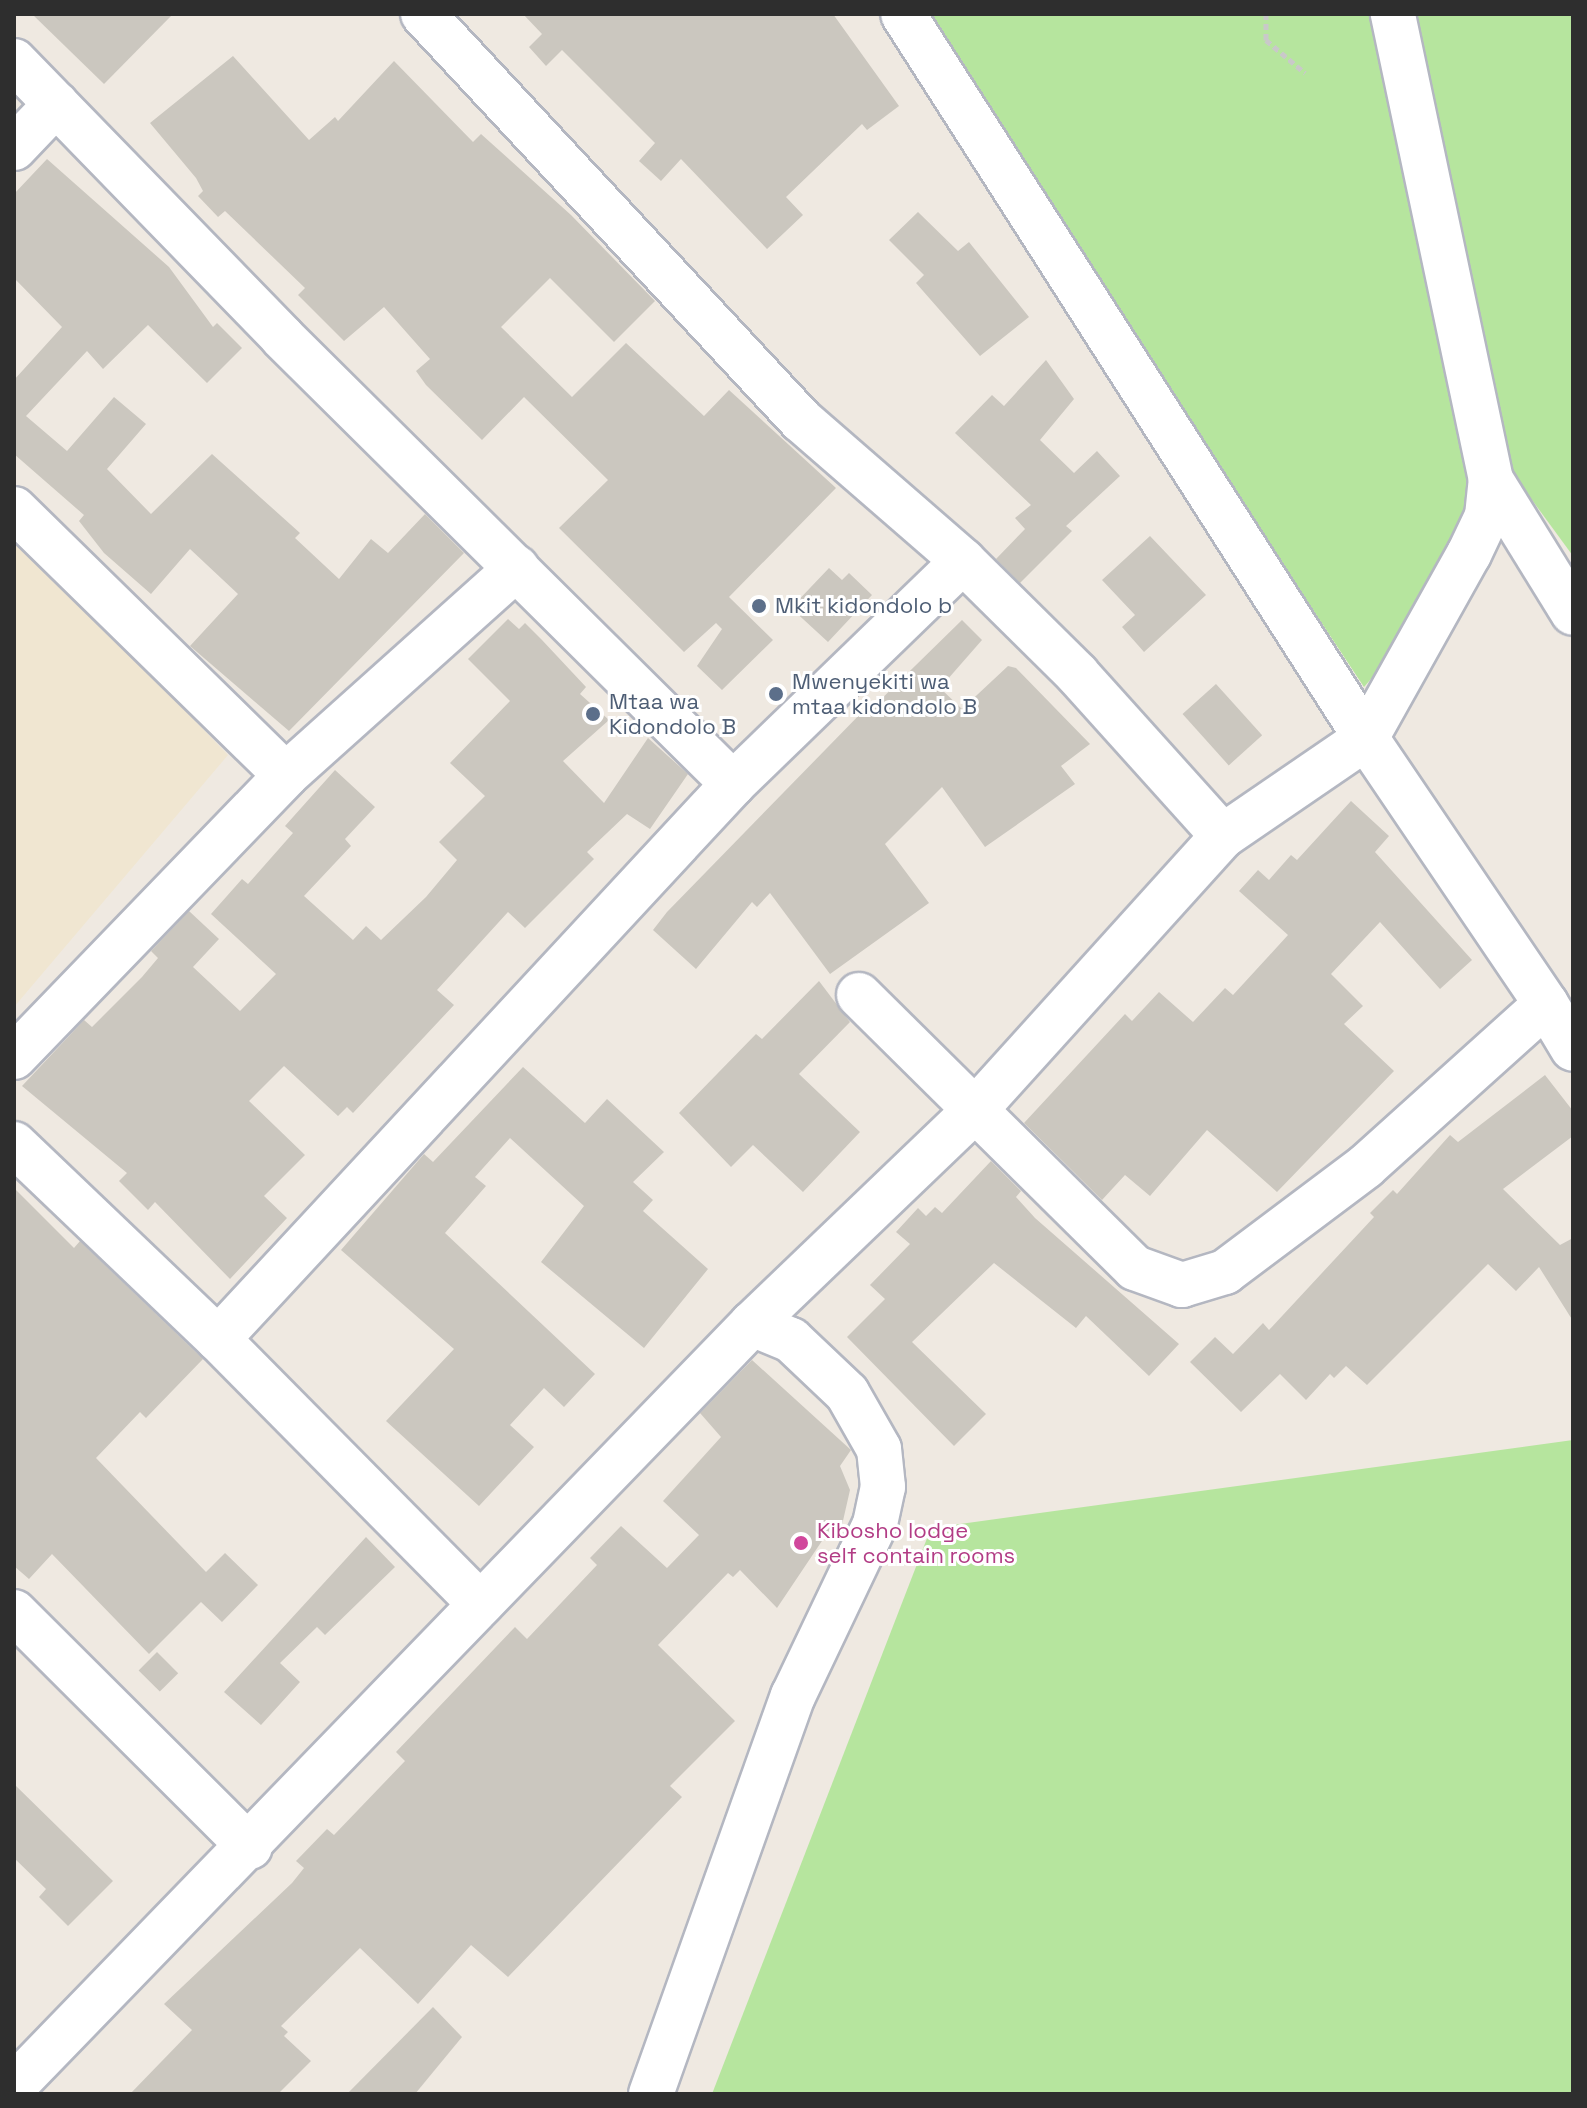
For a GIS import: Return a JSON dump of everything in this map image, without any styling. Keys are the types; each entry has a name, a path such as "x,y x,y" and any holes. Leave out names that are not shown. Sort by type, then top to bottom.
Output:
{"street":[{"path":"423,14 801,420 963,561 1077,674 1223,836"},
{"path":"903,14 1366,738 1546,1004 1573,1049"},
{"path":"14,2086 250,1847 752,1324 976,1109 1223,836 1366,738 1469,554 1487,516 1491,480 1393,14"},
{"path":"14,61 733,784"},
{"path":"14,148 56,104"},
{"path":"1491,480 1573,613"},
{"path":"14,509 286,775"},
{"path":"218,1339 733,784 963,561"},
{"path":"14,1057 286,775 517,568"},
{"path":"859,995 1135,1268 1167,1282 1198,1282 1225,1272 1366,1166 1546,1004"},
{"path":"14,1144 218,1339 480,1604"},
{"path":"651,2094 793,1696 875,1524 883,1487 879,1449 847,1393 791,1340 752,1324"},
{"path":"14,1612 250,1847"}],"path":[{"path":"1266,14 1266,40 1305,73"}],"shaded area":[{"path":"14,533 228,755 14,1007"}],"green space":[{"path":"919,14 1378,14 1480,488 1414,629 1364,687"},
{"path":"1407,14 1573,14 1573,556 1513,474"},
{"path":"1573,1440 1573,2094 712,2094 931,1528"}],"building":[{"path":"32,14 173,14 104,84"},
{"path":"523,14 833,14 899,106 867,130 862,124 786,197 803,215 767,249 681,159 661,181 639,161 655,143 562,50 546,66 529,47 542,34"},
{"path":"233,56 309,140 335,117 338,121 394,61 473,142 481,134 571,215 655,301 614,342 550,278 501,327 572,397 626,343 704,416 729,390 836,488 729,597 773,640 722,690 697,666 722,629 716,623 684,652 559,528 608,480 524,397 482,440 426,385 416,371 430,359 384,307 344,341 298,295 305,288 225,211 218,217 198,196 203,191 196,178 150,123"},
{"path":"47,159 169,267 213,327 217,323 242,348 207,383 148,325 103,369 87,351 26,416 67,451 114,397 146,424 107,469 151,514 212,454 300,533 295,538 339,579 371,539 388,553 425,514 464,553 289,731 190,646 238,594 190,549 151,594 104,553 79,521 84,515 14,454 14,380 62,327 14,278 14,194"},
{"path":"918,212 958,251 969,242 1029,317 980,356 916,283 924,275 889,240"},
{"path":"1046,360 1074,399 1040,440 1074,473 1097,451 1120,476 1066,526 1072,531 1020,583 996,559 1025,529 1015,518 1031,505 955,433 992,395 1004,406"},
{"path":"1150,536 1206,595 1144,652 1122,627 1135,615 1102,580"},
{"path":"829,568 842,580 849,573 872,595 828,642 791,608"},
{"path":"508,619 519,629 525,623 542,640 586,687 580,694 609,720 563,761 604,803 648,738 688,774 650,829 627,814 587,852 594,859 525,928 508,912 437,990 454,1005 353,1113 347,1107 338,1116 284,1066 249,1101 305,1155 264,1196 287,1218 230,1279 155,1202 148,1210 119,1181 127,1173 22,1086 84,1020 92,1027 142,977 158,958 151,951 189,911 219,939 193,967 240,1011 276,974 211,914 242,879 248,884 293,833 285,826 335,770 375,807 345,839 351,846 304,896 353,940 366,926 381,940 426,897 457,860 439,842 485,796 450,763 510,701 468,659"},
{"path":"962,620 982,640 940,688 962,709 1008,666 1016,668 1090,744 1061,766 1075,784 985,847 942,787 885,844 929,903 830,974 770,893 757,907 752,902 696,969 653,930 866,708 869,711"},
{"path":"1216,684 1262,735 1229,765 1183,714"},
{"path":"1351,801 1389,836 1375,852 1472,960 1440,989 1380,922 1331,974 1363,1006 1344,1024 1394,1071 1277,1192 1207,1130 1150,1196 1125,1175 1102,1200 1024,1123 1125,1014 1132,1021 1159,992 1193,1022 1225,988 1233,995 1288,935 1239,891 1258,870 1269,880 1291,855 1297,860"},
{"path":"819,981 850,1022 799,1074 860,1132 803,1192 753,1145 731,1167 679,1113 756,1034 762,1039"},
{"path":"523,1067 585,1123 607,1099 664,1152 633,1182 653,1200 643,1211 708,1269 644,1348 541,1262 584,1206 510,1138 475,1177 486,1186 445,1233 595,1374 564,1407 544,1388 510,1425 534,1447 479,1506 386,1421 454,1349 341,1250 424,1154 433,1162"},
{"path":"1545,1075 1573,1111 1573,1136 1503,1189 1560,1245 1573,1238 1573,1321 1539,1267 1516,1291 1488,1264 1367,1385 1346,1366 1334,1378 1330,1374 1306,1400 1280,1374 1241,1412 1190,1362 1215,1337 1233,1354 1263,1323 1269,1330 1374,1217 1370,1213 1393,1190 1397,1194 1450,1135 1458,1142"},
{"path":"991,1161 1021,1191 1016,1197 1035,1218 1179,1344 1149,1376 1086,1316 1076,1328 994,1263 912,1342 986,1414 954,1446 847,1337 885,1299 870,1285 910,1244 896,1232 918,1208 926,1216 935,1207 942,1213"},
{"path":"14,1188 74,1248 80,1241 203,1359 146,1418 140,1412 96,1458 206,1572 225,1553 258,1585 222,1622 201,1602 149,1654 52,1554 29,1579 14,1566"},
{"path":"752,1360 851,1450 840,1466 850,1490 840,1534 832,1526 777,1608 740,1570 733,1577 728,1573 658,1645 735,1721 670,1786 682,1797 508,1977 471,1945 418,2004 360,1948 281,2026 288,2032 284,2036 311,2061 278,2094 130,2094 192,2030 164,2004 292,1883 304,1868 296,1861 327,1829 334,1835 405,1761 396,1752 515,1627 527,1639 597,1565 590,1558 621,1526 667,1568 699,1535 663,1501 721,1437 700,1413"},
{"path":"366,1537 395,1567 325,1635 317,1627 280,1663 300,1682 261,1725 224,1692"},
{"path":"157,1652 178,1673 160,1692 139,1670"},
{"path":"14,1784 113,1881 68,1926 39,1897 46,1889 14,1858"},
{"path":"433,2007 462,2037 415,2094 347,2094"}],"place":[{"name":"Mkit kidondolo b","path":"759,606"},
{"name":"Mwenyekiti wa mtaa kidondolo B","path":"776,694"},
{"name":"Mtaa wa Kidondolo B","path":"593,714"},
{"name":"Kibosho lodge self contain rooms","path":"801,1543"}]}
